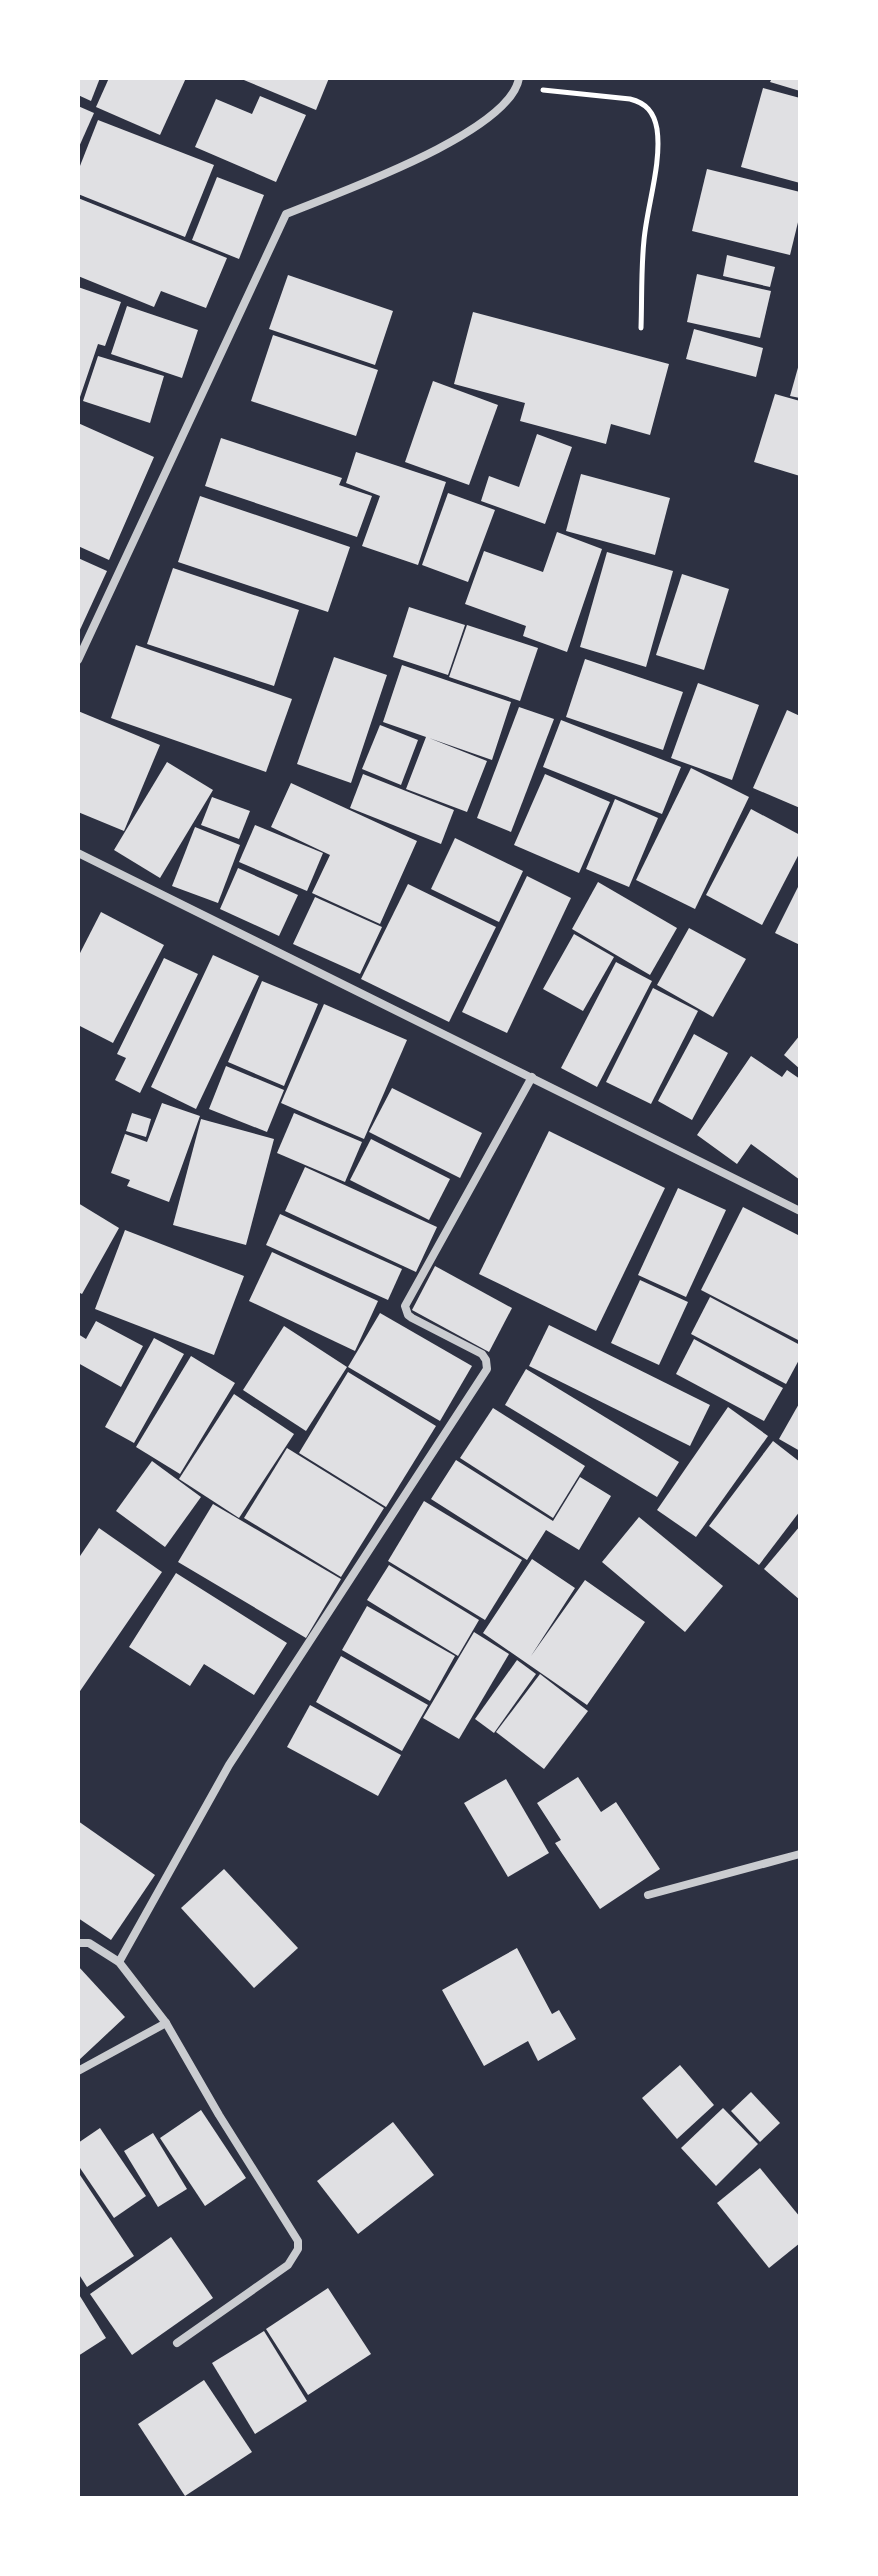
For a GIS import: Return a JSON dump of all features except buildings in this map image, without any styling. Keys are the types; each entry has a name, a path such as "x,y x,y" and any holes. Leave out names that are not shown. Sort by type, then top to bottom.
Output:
{"street":[{"path":"78,660 286,214 423,157 465,136 496,113 518,83"},
{"path":"78,853 800,1211"},
{"path":"119,1962 229,1765 487,1369 482,1354 412,1318 405,1306 532,1077"},
{"path":"648,1895 800,1854"},
{"path":"78,1943 89,1943 119,1962 166,2023 298,2241 298,2249 288,2265 177,2343"},
{"path":"78,2071 166,2023"}],"path":[{"path":"518,83 630,99 643,103 653,114 657,149 644,242 641,328"}]}
